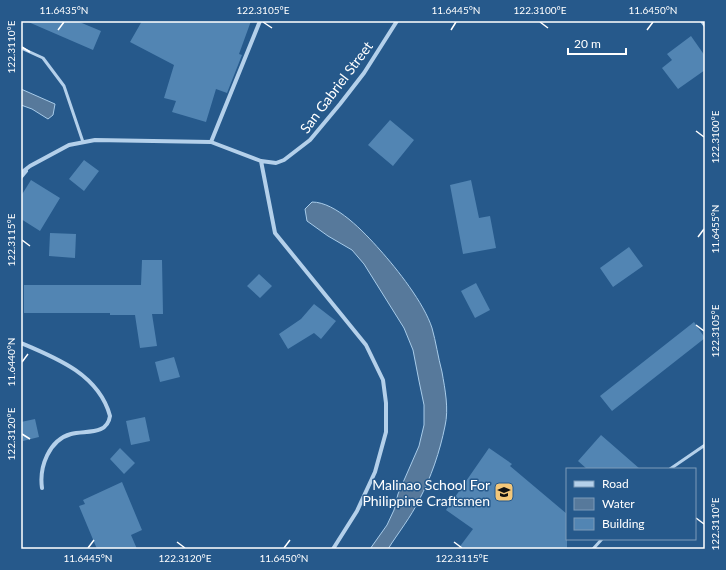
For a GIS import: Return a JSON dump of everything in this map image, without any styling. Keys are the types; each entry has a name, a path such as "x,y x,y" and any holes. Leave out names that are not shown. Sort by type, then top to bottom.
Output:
{"street":[{"path":"211,142 260,21"},
{"name":"San Gabriel Street","path":"262,161 276,162 284,160 310,140 364,72 397,21"},
{"path":"702,21 705,25"},
{"path":"21,173 30,166 69,145 95,140 211,142 262,161 275,233 366,345 383,380 386,403 386,432 375,472 357,511 334,549"},
{"path":"21,177 30,166"},
{"path":"21,343 60,359 86,377 103,396 110,416 106,426 99,430 71,434 54,445 46,455 42,468 42,488"}],"lane":[{"path":"21,48 43,58 64,86 83,142"},
{"path":"671,468 705,445"},
{"path":"593,549 601,540"}],"water":[{"path":"21,89 55,104 53,115 48,119 32,109 21,105"},
{"path":"312,202 321,203 330,207 349,219 387,258 402,276 417,297 428,318 432,328 442,372 447,413 438,455 416,506 388,549 370,549 387,525 394,510 398,494 419,446 424,425 424,405 413,350 404,328 364,264 352,250 328,236 307,221 305,209"}],"building":[{"path":"26,21 77,21 101,31 93,50"},
{"path":"142,21 251,21 239,54 242,55 227,93 216,89 206,122 172,112 176,101 164,98 174,65 130,42"},
{"path":"691,36 705,56 705,70 678,89 662,68 672,60 667,54"},
{"path":"390,120 414,140 393,166 368,145"},
{"path":"84,160 99,171 84,191 69,179"},
{"path":"31,180 60,198 40,231 21,219 21,196"},
{"path":"471,180 479,218 490,216 496,248 463,254 450,185"},
{"path":"50,233 76,234 75,258 49,256"},
{"path":"629,247 643,266 613,287 600,268"},
{"path":"142,260 162,260 163,314 152,314 157,346 140,348 135,315 110,315 110,313 24,313 24,285 141,285"},
{"path":"259,274 272,286 260,298 247,286"},
{"path":"476,283 490,310 475,318 461,291"},
{"path":"314,304 336,321 321,339 314,333 288,349 279,334 301,319"},
{"path":"694,322 705,338 612,411 600,396"},
{"path":"174,357 180,377 160,382 155,362"},
{"path":"145,417 150,441 131,445 126,421"},
{"path":"35,419 39,437 23,441 21,422"},
{"path":"601,435 639,468 586,468 578,461"},
{"path":"120,448 135,463 124,474 110,459"},
{"path":"489,448 512,464 510,466 566,513 567,549 458,549 473,529 446,510"},
{"path":"122,482 142,530 131,535 137,549 97,549 79,506 85,504 83,500"}],"place":[{"name":"Malinao School For Philippine Craftsmen","path":"504,492"}]}
